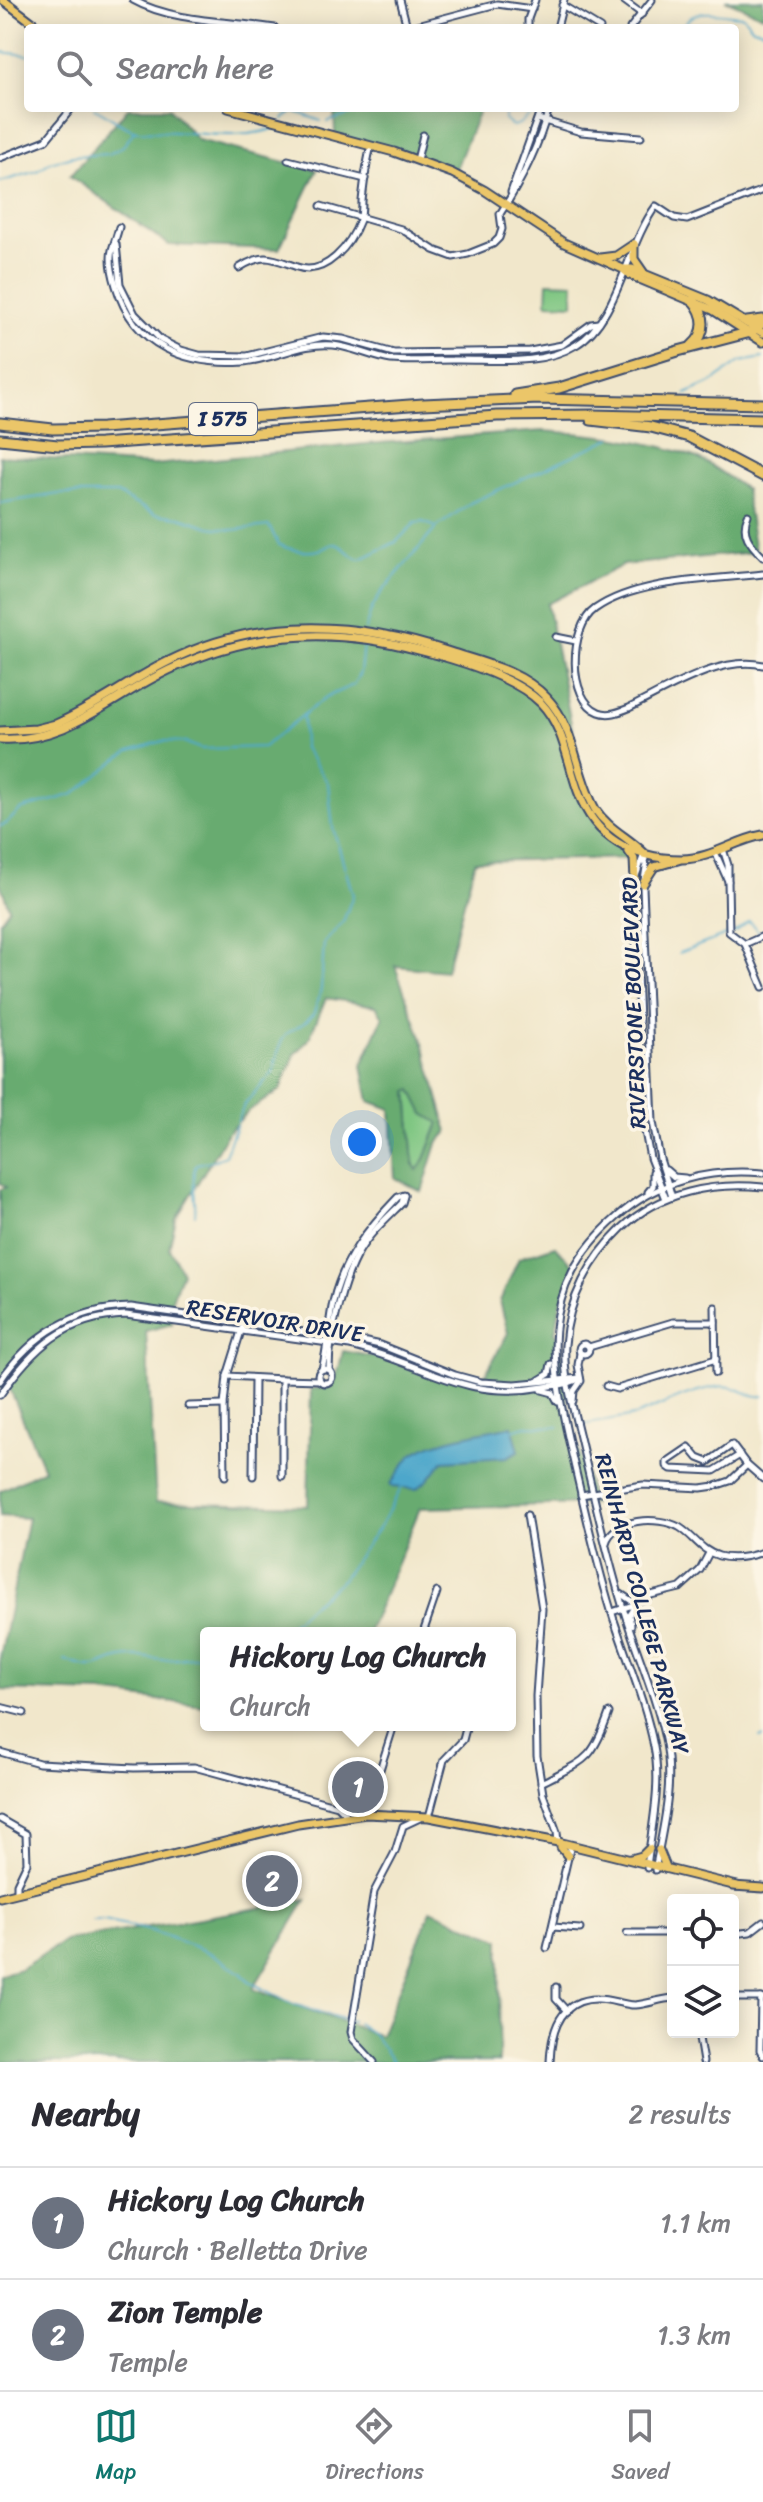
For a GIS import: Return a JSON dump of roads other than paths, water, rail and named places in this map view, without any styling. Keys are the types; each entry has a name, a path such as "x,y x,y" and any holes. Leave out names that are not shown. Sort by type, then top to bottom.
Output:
{"highway":[{"path":"689,348 698,341 704,324 693,300"},
{"path":"423,404 545,391 757,326"},
{"name":"I 575","path":"0,423 53,429 102,428 423,404 539,399 763,404"},
{"path":"548,415 673,432 712,447 763,476"},
{"name":"I 575","path":"0,439 86,445 353,425 548,415 763,419"}],"main road":[{"path":"3,0 35,24"},
{"path":"243,112 371,146 465,179 564,243 630,275 757,326"},
{"path":"598,258 616,256 634,244 636,263 644,274"},
{"path":"623,269 632,269 708,300 757,326 763,342"},
{"path":"0,739 37,737 63,729 194,650 265,631 310,627 351,628 420,642 460,659 517,675 546,697 566,727 579,793 596,823 634,859 639,882"},
{"path":"0,731 36,729 56,724 112,698"},
{"path":"576,769 604,821 644,853"},
{"name":"RIVERSTONE BOULEVARD","path":"644,853 684,859 763,835"},
{"path":"625,848 644,853"},
{"path":"639,882 654,867 684,859"},
{"path":"0,1897 293,1825 366,1814 426,1816 737,1886 763,1888"},
{"path":"564,1849 630,1859 737,1886"},
{"path":"630,1859 642,1856 649,1849"},
{"path":"659,1850 667,1868"}],"street":[{"path":"133,0 168,13 246,24"},
{"path":"400,0 405,24"},
{"path":"529,24 535,0"},
{"path":"623,0 642,14"},
{"path":"633,24 652,0"},
{"path":"558,24 563,3 594,24"},
{"path":"421,24 497,4 532,9"},
{"path":"0,158 46,140 69,112"},
{"path":"506,204 540,112"},
{"path":"321,206 401,229 441,254 460,256 486,248 499,238 502,229 500,214 524,172 548,112"},
{"path":"538,119 581,132 641,137"},
{"path":"417,160 423,135"},
{"path":"239,268 251,261 270,257 301,269 320,268 332,261 361,218 371,146"},
{"path":"288,160 365,179"},
{"path":"119,227 116,244 120,284 135,314 161,340 181,350 199,355 247,356 323,337 348,340 394,353 534,351 562,345 591,324 598,323 608,310 634,244 656,206 674,218 687,220 763,190"},
{"path":"748,515 744,532 763,557"},
{"path":"763,574 643,588 612,599 592,611 576,641 576,665 582,693 590,707 601,713 613,713 720,665 749,662 763,665"},
{"path":"556,637 576,641"},
{"path":"719,850 728,881 729,932 745,944 763,987"},
{"name":"RIVERSTONE BOULEVARD","path":"644,853 646,867 639,882 643,1115 652,1163 669,1198"},
{"name":"RIVERSTONE BOULEVARD","path":"639,882 653,1122 669,1185 669,1198"},
{"path":"745,944 763,936"},
{"path":"643,1198 653,1186 652,1163"},
{"path":"662,1167 674,1177 690,1178"},
{"name":"REINHARDT COLLEGE PARKWAY","path":"651,1866 649,1849 657,1788 655,1753 612,1612 581,1495 556,1382 554,1343 562,1301 583,1256 610,1223 643,1198 690,1178 730,1171 763,1173"},
{"name":"REINHARDT COLLEGE PARKWAY","path":"651,1866 659,1850 668,1794 666,1746 605,1547 573,1407 565,1353 569,1320 574,1299 589,1269 628,1222 669,1198 718,1186 763,1187"},
{"path":"330,1358 331,1335 359,1251 375,1229 402,1203 404,1195 387,1207 354,1250 335,1295 331,1335"},
{"name":"RESERVOIR DRIVE","path":"0,1381 17,1358 43,1334 61,1323 95,1310 138,1307 331,1335 380,1345 473,1380 532,1386"},
{"path":"715,1307 716,1373"},
{"name":"RESERVOIR DRIVE","path":"0,1395 22,1365 42,1345 68,1328 97,1318 134,1315 344,1345 370,1351 472,1388 499,1392 580,1378"},
{"path":"225,1476 224,1405 227,1376 237,1351 236,1338 243,1322"},
{"path":"316,1333 327,1328 330,1322"},
{"path":"573,1407 574,1391 580,1384 578,1360 581,1345 589,1347 673,1322 715,1322"},
{"path":"322,1374 330,1343"},
{"path":"532,1386 549,1374 554,1343"},
{"path":"227,1376 304,1379 322,1374 330,1358 344,1345"},
{"path":"606,1386 617,1389 716,1359"},
{"path":"253,1476 254,1379"},
{"path":"282,1379 282,1476"},
{"path":"532,1386 553,1393 562,1413"},
{"path":"188,1406 224,1405"},
{"path":"740,1455 714,1471 676,1470 667,1466 667,1462 689,1447 698,1458 708,1462 732,1445 763,1479"},
{"path":"581,1495 643,1485 715,1486 730,1481 747,1465"},
{"path":"527,1515 542,1609 536,1739 541,1783 564,1849 547,1948"},
{"path":"605,1547 609,1534 621,1526 639,1522 675,1525 709,1553 731,1558 763,1552"},
{"path":"612,1612 651,1595 680,1588 700,1570 709,1553"},
{"path":"617,1590 636,1604"},
{"path":"425,1627 437,1592"},
{"path":"636,1604 629,1615 636,1649"},
{"path":"0,1707 24,1713"},
{"path":"541,1783 587,1758 595,1749 609,1713"},
{"path":"366,1814 392,1731"},
{"path":"374,2062 351,2035 374,1892 395,1852 403,1826 426,1816 444,1760 463,1740 465,1731"},
{"path":"0,1752 39,1763 134,1768 194,1767 338,1806 344,1808 347,1815"},
{"path":"0,1819 26,1834 27,1863 17,1884 17,1893"},
{"path":"739,1933 750,1932 763,1922"},
{"path":"553,1927 580,1929"},
{"path":"627,1933 667,1933"},
{"path":"556,1987 556,1999 567,2011"},
{"path":"739,1998 762,1998 760,2050 763,2056"},
{"path":"550,2062 554,2029 567,2011 588,2000 633,2005 667,1999"},
{"path":"699,2038 703,2062"}],"water":[{"path":"512,1426 519,1451 507,1457 443,1461 416,1489 392,1487 390,1484 409,1458 428,1446"}],"waterway":[{"path":"684,24 694,16 709,13 743,16 753,28 763,30"},
{"path":"0,52 24,55"},
{"path":"101,112 138,131 242,135 280,126"},
{"path":"283,119 292,112"},
{"path":"296,112 321,121"},
{"path":"327,122 358,112"},
{"path":"505,112 505,120 512,126 534,112"},
{"path":"0,182 73,156 109,154 123,146 135,130"},
{"path":"686,394 711,383 740,362 763,358"},
{"path":"365,629 381,593 437,527 470,503 611,438"},
{"path":"0,503 59,494 117,494 154,514 232,530 269,526 279,545 284,547 311,551 334,544 361,559 396,542 415,523 423,522 436,527"},
{"path":"0,826 20,810 74,794 130,751 163,741 184,742 201,749 263,747 326,697 353,685 360,673 363,644"},
{"path":"195,1215 196,1164 225,1155 244,1105 273,1072 286,1034 314,1013 321,989 324,943 343,922 353,895 333,828 328,783 304,748 303,715"},
{"path":"679,953 737,931 749,921 759,932 763,932"},
{"path":"585,1425 634,1416 716,1387 730,1387 763,1396"},
{"path":"512,1430 526,1426 559,1427"},
{"path":"288,1627 340,1582 380,1526 402,1487"},
{"path":"65,1660 95,1667 121,1658 167,1660 200,1656"},
{"path":"92,1920 152,1931 198,1948 214,1955 248,1981 293,2004 352,2022"},
{"path":"357,2023 373,2034 393,2062"}],"place":[{"name":"Hickory Log Church","path":"358,1787"},
{"name":"Zion Temple","path":"272,1881"}]}
